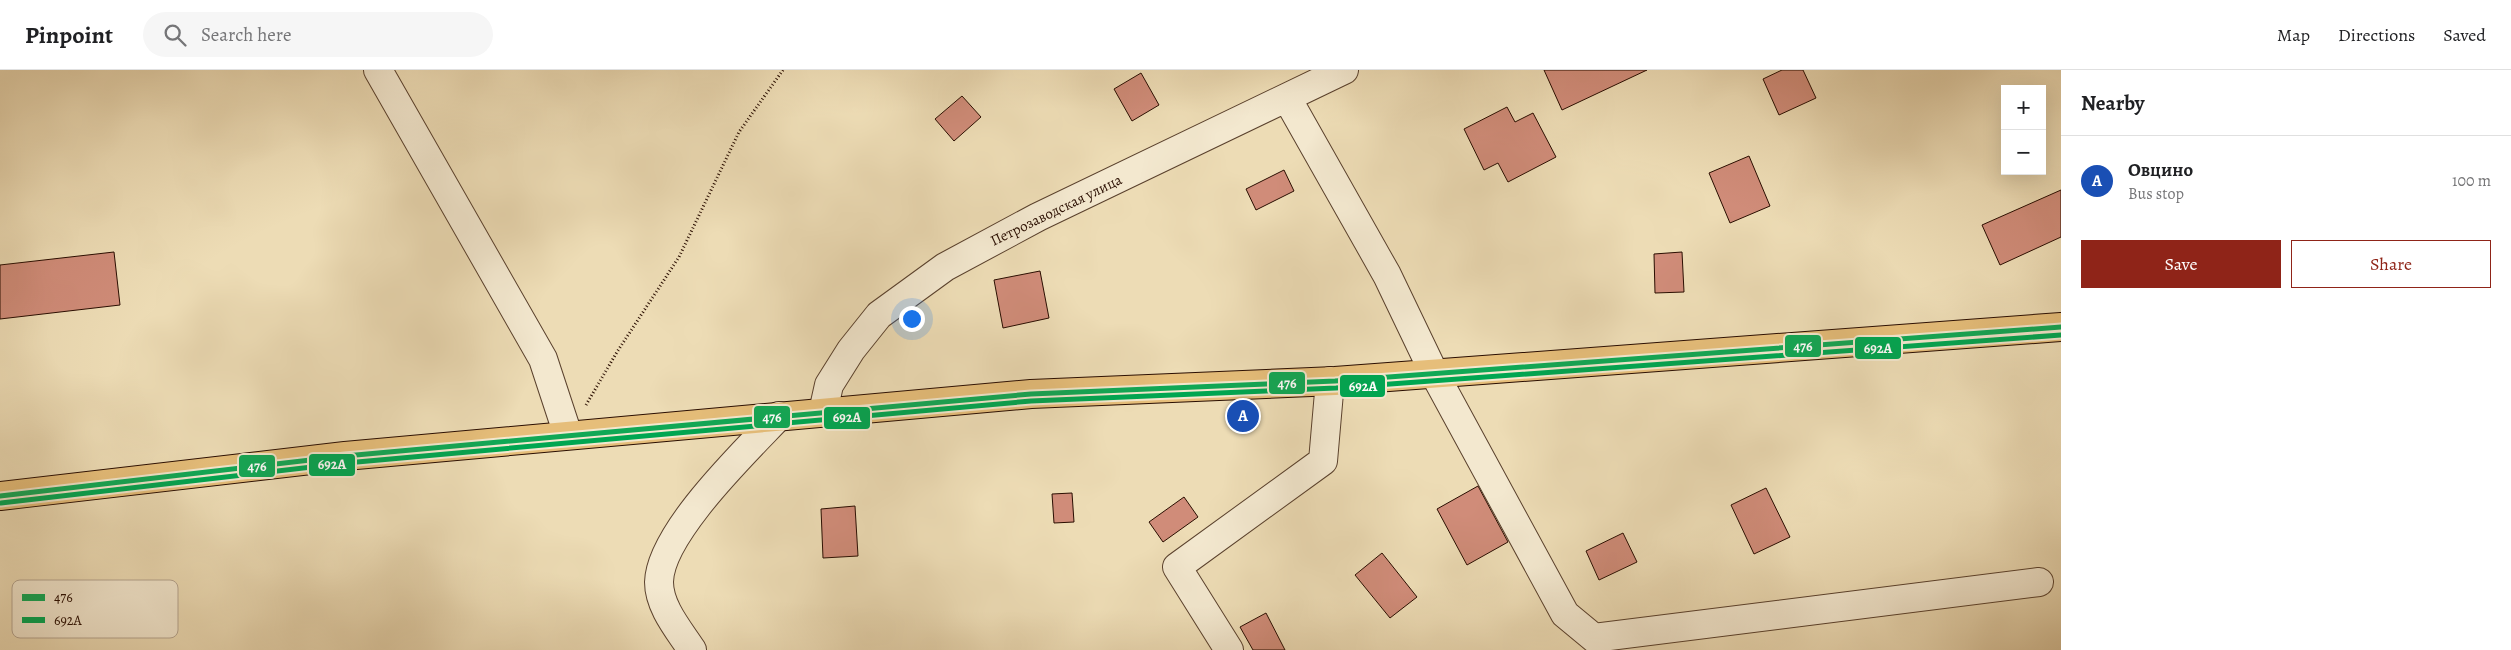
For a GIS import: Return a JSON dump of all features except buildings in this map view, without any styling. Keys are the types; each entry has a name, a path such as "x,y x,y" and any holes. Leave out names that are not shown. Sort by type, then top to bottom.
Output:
{"main road":[{"path":"0,496 345,456 1031,394 1330,381 2061,327"}],"street":[{"path":"378,70 543,359 568,435"},
{"name":"Петрозаводская улица","path":"823,412 829,385 851,350 880,314 945,267 1038,217 1344,70"},
{"path":"1288,98 1387,275 1434,373 1565,614 1597,644 2040,582"},
{"path":"1228,650 1177,567 1323,461 1330,381"},
{"path":"692,650 662,603 659,581 668,551 697,504 779,416"}],"path":[{"path":"568,435 617,352 679,257 739,132 783,70"}],"transit line":[{"name":"476","path":"0,496 345,456 1031,394 1335,381 2061,327"},
{"name":"692А","path":"1,503 346,463 1031,401 1336,388 2061,335"}],"place":[{"name":"Овцино","path":"1243,416"}]}
